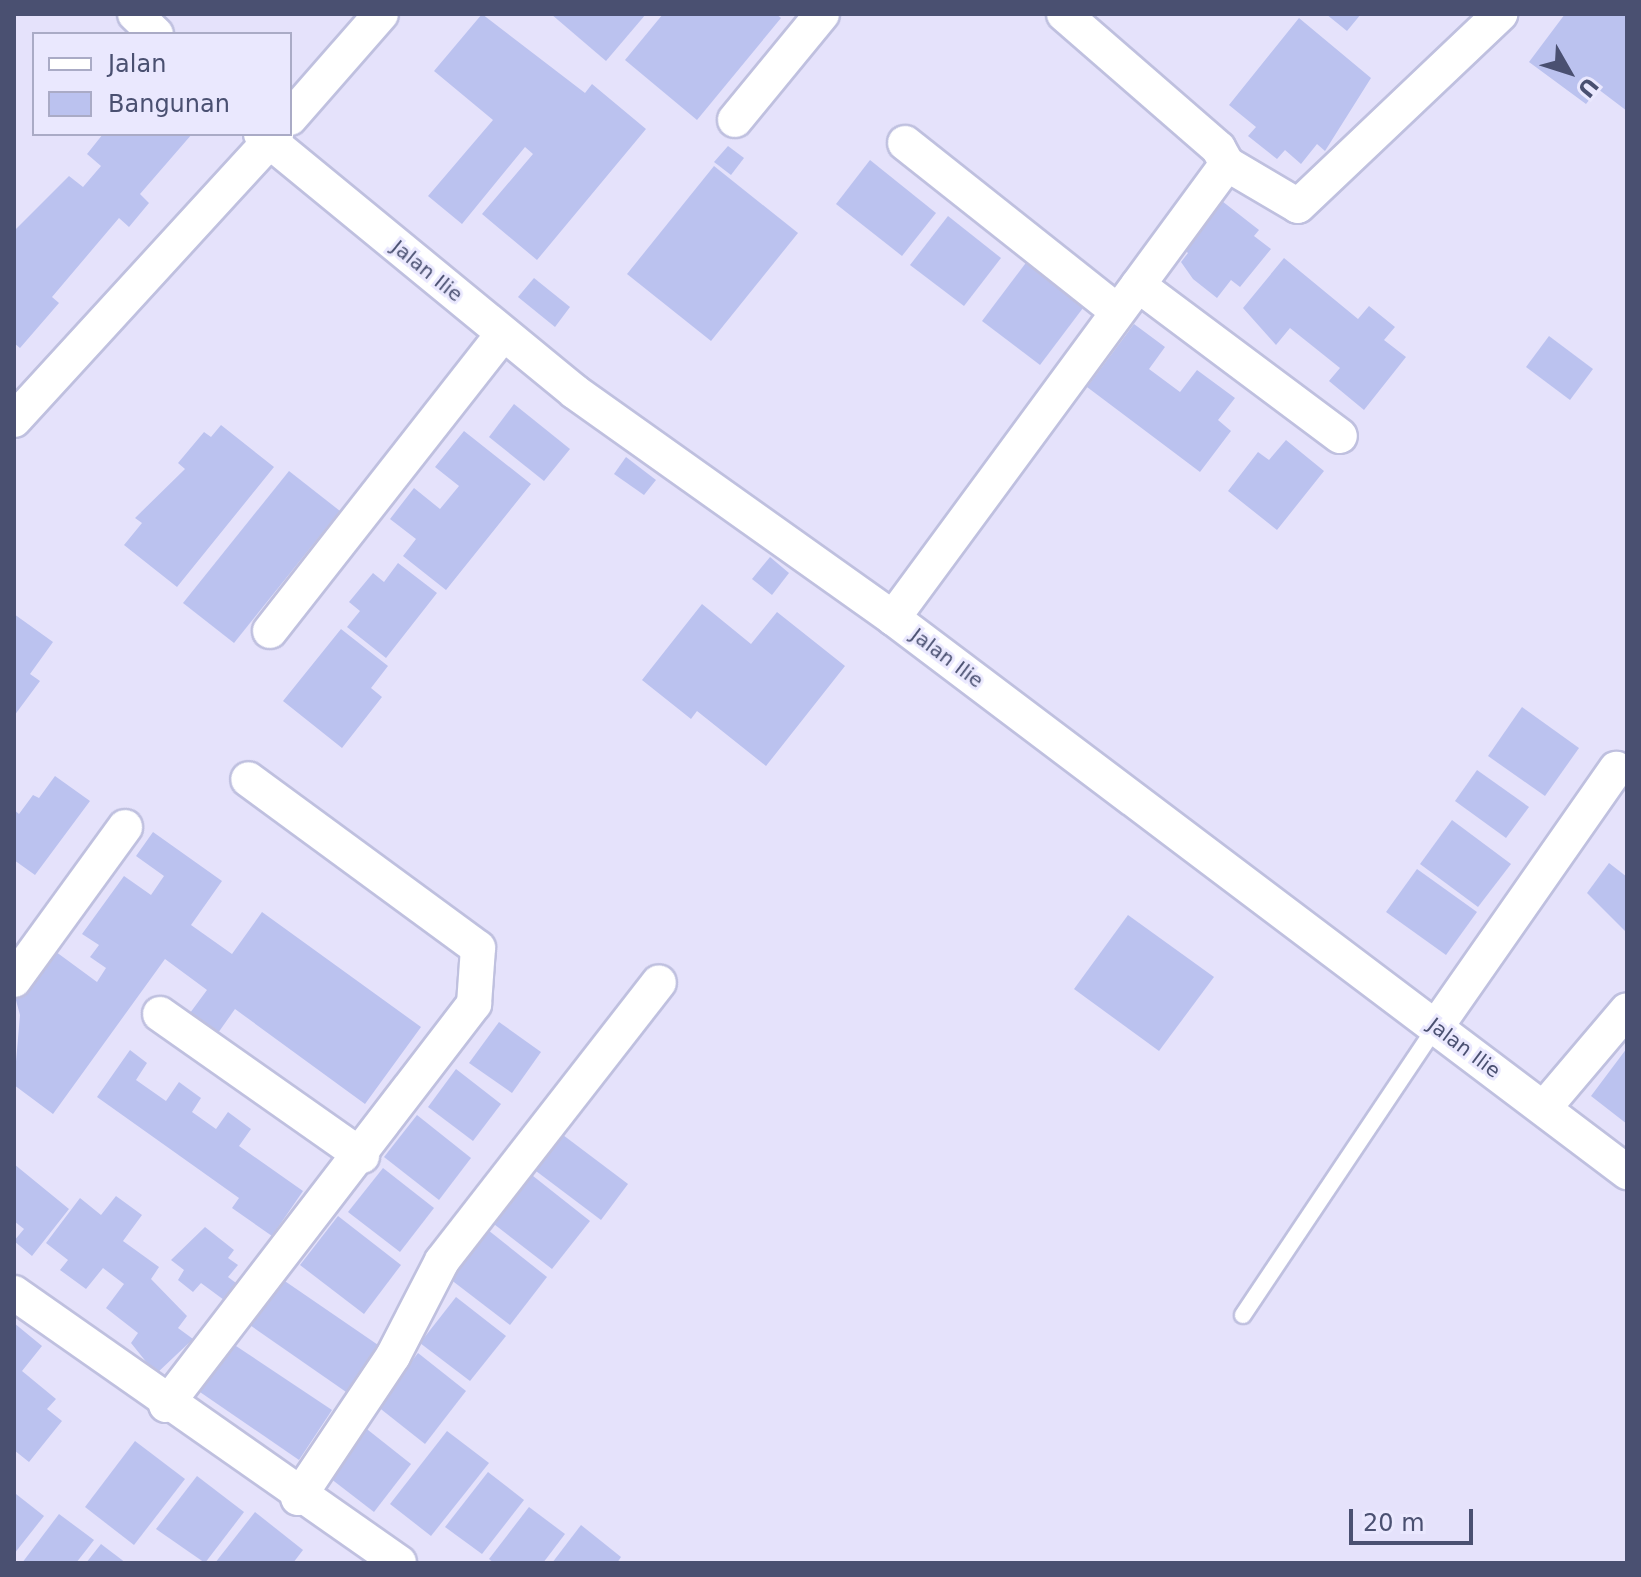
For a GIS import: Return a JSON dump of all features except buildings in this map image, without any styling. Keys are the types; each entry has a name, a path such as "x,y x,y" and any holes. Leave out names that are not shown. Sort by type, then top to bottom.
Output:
{"street":[{"path":"135,14 154,32"},
{"path":"292,112 381,14"},
{"path":"735,120 822,14"},
{"path":"1064,14 1218,148 1227,164 1298,206 1500,14"},
{"path":"14,420 270,136"},
{"name":"Jalan Ilie","path":"279,136 503,334 893,618 1627,1172"},
{"path":"905,143 1128,298 1340,436"},
{"path":"893,618 1227,164"},
{"path":"270,631 503,334"},
{"path":"1436,1027 1616,769"},
{"path":"166,1405 362,1156 474,1004 478,948 248,779"},
{"path":"14,980 125,827"},
{"path":"298,1498 393,1356 442,1261 659,982"},
{"path":"1544,1108 1627,1010"},
{"path":"160,1014 362,1156"},
{"path":"14,1293 298,1498 399,1563"}],"lane":[{"path":"1243,1315 1436,1027"}]}
